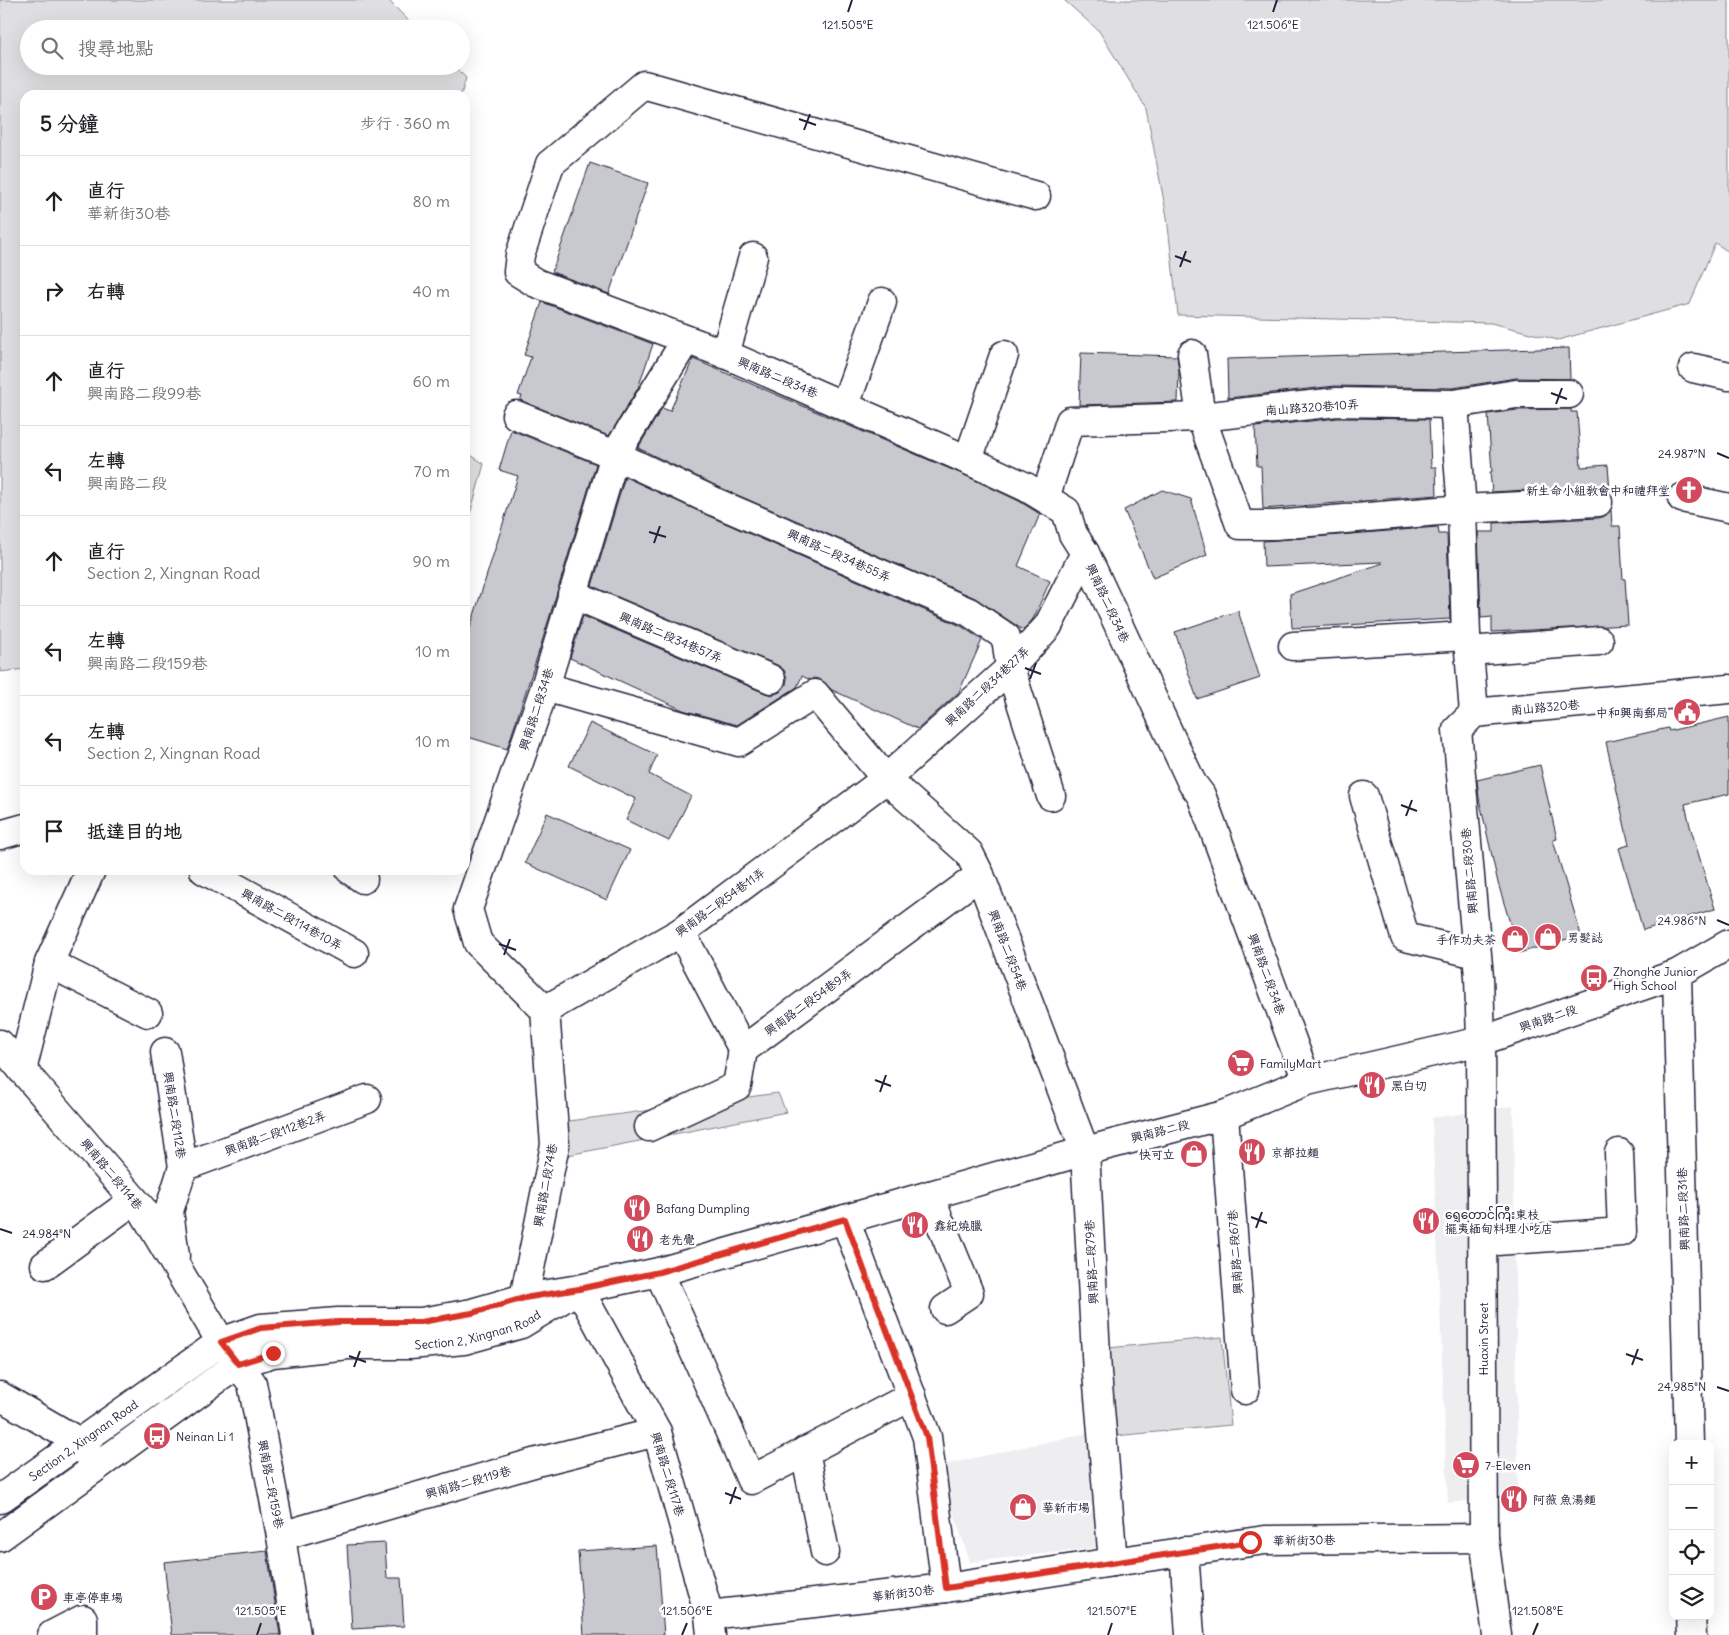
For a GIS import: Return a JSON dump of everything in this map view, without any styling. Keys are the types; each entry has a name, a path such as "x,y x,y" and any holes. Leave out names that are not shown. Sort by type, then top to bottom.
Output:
{"street":[{"name":"興南路二段34巷","path":"1036,196 644,85 545,153 520,255 518,272 536,283 725,354 845,405 1026,487 1066,511 1073,534 1085,553 1192,783 1201,795 1307,1081"},
{"path":"725,354 753,257"},
{"path":"845,405 882,302"},
{"name":"興南路二段34巷","path":"545,1010 478,944 468,909 545,687 615,456 686,340"},
{"path":"1192,354 1201,417 1240,525 1275,526 1462,509 1598,502"},
{"path":"968,460 1004,355"},
{"path":"1693,368 1729,376"},
{"name":"南山路320巷10弄","path":"1045,498 1070,421 1201,417 1337,402 1454,404 1516,394 1569,394"},
{"path":"1454,404 1462,509 1468,643 1465,721"},
{"name":"興南路二段34巷55弄","path":"516,414 969,612 1006,636 1010,668 1051,796"},
{"path":"1682,498 1729,508"},
{"name":"興南路二段34巷27弄","path":"886,779 1010,668 1048,626 1085,553"},
{"name":"興南路二段34巷57弄","path":"572,594 771,679"},
{"path":"1293,646 1599,641"},
{"name":"興南路二段54巷","path":"545,687 739,742 814,694 886,779 969,853 980,875 1085,1151"},
{"name":"南山路320巷","path":"1465,721 1729,688"},
{"name":"興南路二段30巷","path":"1465,721 1476,954 1480,978 1481,1041"},
{"name":"興南路二段54巷11弄","path":"545,1010 681,932 886,779"},
{"path":"1364,796 1405,937 1476,954"},
{"path":"0,835 20,829"},
{"path":"22,1070 49,963 90,875"},
{"name":"興南路二段114巷10弄","path":"213,875 354,953"},
{"name":"興南路二段54巷9弄","path":"743,1050 980,875"},
{"path":"649,1127 737,1086 743,1050 681,932"},
{"name":"興南路二段","path":"579,1289 659,1272 1085,1151 1224,1115 1307,1081 1481,1041 1677,974 1729,944"},
{"path":"49,963 148,1014"},
{"name":"興南路二段31巷","path":"1677,974 1689,1440"},
{"name":"興南路二段74巷","path":"524,1298 554,1144 545,1010"},
{"name":"Huaxin Street","path":"1481,1041 1484,1538 1497,1635"},
{"name":"興南路二段114巷","path":"0,1044 142,1209 221,1342"},
{"name":"興南路二段112巷","path":"165,1052 183,1167 169,1211 176,1265"},
{"name":"興南路二段112巷2弄","path":"183,1167 367,1098"},
{"name":"興南路二段67巷","path":"1224,1115 1245,1390"},
{"name":"興南路二段79巷","path":"1085,1151 1097,1373 1113,1562"},
{"path":"1483,1242 1622,1232 1619,1152"},
{"path":"928,1195 969,1294 945,1309"},
{"path":"45,1265 134,1200"},
{"path":"845,1219 927,1437 946,1588"},
{"path":"659,1272 751,1480 912,1396"},
{"name":"Section 2, Xingnan Road","path":"0,1500 221,1342 261,1328 338,1322 421,1322 472,1313 524,1298 579,1289"},
{"name":"Section 2, Xingnan Road","path":"0,1537 238,1364 273,1353 348,1345 410,1345 464,1340 521,1324 579,1289"},
{"name":"興南路二段117巷","path":"579,1289 657,1432 710,1625"},
{"name":"興南路二段159巷","path":"221,1342 252,1383 281,1536 296,1635"},
{"path":"0,1396 81,1443 97,1466"},
{"name":"興南路二段119巷","path":"281,1536 537,1462 657,1432"},
{"path":"805,1452 825,1552"},
{"name":"華新街30巷","path":"710,1625 1265,1540 1484,1538"},
{"path":"1184,1552 1190,1635"},
{"path":"52,1635 83,1619 83,1635"},
{"path":"1692,1620 1692,1635"}],"shaded area":[{"path":"0,0 388,0 408,20 20,20 20,75 463,75 466,78 462,90 20,90 20,670 0,672"},
{"path":"1064,0 1729,0 1729,252 1715,243 1690,304 1558,340 1491,323 1178,315 1167,217 1146,108 1099,31"},
{"path":"470,454 484,464 470,514"},
{"path":"778,1093 786,1112 568,1155 562,1122"},
{"path":"1513,1106 1518,1496 1448,1503 1432,1118"},
{"path":"1222,1337 1231,1425 1115,1436 1108,1348"},
{"name":"華新市場","path":"1092,1432 1096,1548 970,1562 938,1466"}],"building":[{"path":"590,163 648,183 609,294 552,272"},
{"path":"542,302 653,344 638,388 609,436 520,400 522,396 518,395 531,357 524,355"},
{"path":"1569,348 1570,379 1516,378 1453,388 1335,386 1228,398 1227,359"},
{"path":"1081,353 1177,356 1179,371 1178,402 1079,405"},
{"path":"693,359 962,474 1019,501 1040,514 1018,566 1050,581 1033,619 1023,630 975,598 721,488 638,448 662,408 670,411"},
{"path":"1571,409 1571,412 1577,412 1581,467 1608,465 1610,492 1605,488 1597,486 1492,492 1488,414 1517,410"},
{"path":"1338,418 1429,419 1431,467 1436,467 1437,495 1263,509 1261,466 1257,466 1255,427"},
{"path":"511,430 596,464 507,749 470,738 470,628 518,476 499,470"},
{"path":"625,477 709,516 961,626 982,640 959,692 918,729 832,690 821,680 814,678 810,680 802,676 797,687 737,725 683,710 570,658 583,616 765,693 772,695 780,692 786,685 787,678 784,670 777,665 592,586"},
{"path":"1162,490 1191,499 1207,555 1153,578 1124,510"},
{"path":"1611,510 1612,526 1620,526 1628,625 1492,632 1492,617 1481,618 1478,532 1494,532 1494,523 1599,518"},
{"path":"1438,527 1439,534 1447,534 1450,619 1292,628 1290,594 1383,563 1264,567 1263,541"},
{"path":"1238,611 1260,678 1197,699 1175,632"},
{"path":"1729,717 1729,794 1685,804 1715,909 1643,930 1619,848 1629,845 1606,742 1668,728 1669,731"},
{"path":"590,723 657,755 649,774 691,796 669,841 626,820 636,799 569,766"},
{"path":"1540,765 1557,839 1553,840 1581,935 1519,953 1498,883 1479,798 1477,780"},
{"path":"547,813 630,850 607,900 525,863"},
{"path":"385,1543 387,1578 401,1578 404,1626 352,1629 347,1545"},
{"path":"657,1546 664,1635 584,1635 578,1551"},
{"path":"267,1551 280,1635 172,1635 164,1562"}],"place":[{"name":"新生命小組教會中和禮拜堂","path":"1689,490"},
{"name":"中和興南郵局","path":"1687,712"},
{"name":"男髮誌","path":"1548,937"},
{"name":"手作功夫茶","path":"1515,939"},
{"name":"Zhonghe Junior High School","path":"1594,978"},
{"name":"FamilyMart","path":"1241,1063"},
{"name":"黑白切","path":"1372,1085"},
{"name":"京都拉麵","path":"1252,1152"},
{"name":"快可立","path":"1194,1154"},
{"name":"Bafang Dumpling","path":"637,1208"},
{"name":"ရွှေတောင်ကြီး東枝 擺夷緬甸料理小吃店","path":"1426,1221"},
{"name":"鑫紀燒臘","path":"915,1225"},
{"name":"老先覺","path":"640,1239"},
{"name":"Neinan Li 1","path":"157,1436"},
{"name":"7-Eleven","path":"1466,1465"},
{"name":"阿薇 魚湯麵","path":"1514,1499"},
{"name":"華新市場","path":"1023,1507"},
{"name":"車亭停車場","path":"44,1597"}],"route":[{"path":"273,1353 238,1364 221,1342 261,1328 338,1322 421,1322 472,1313 524,1298 579,1289 659,1272 845,1219 927,1437 946,1588 1250,1542"}]}
